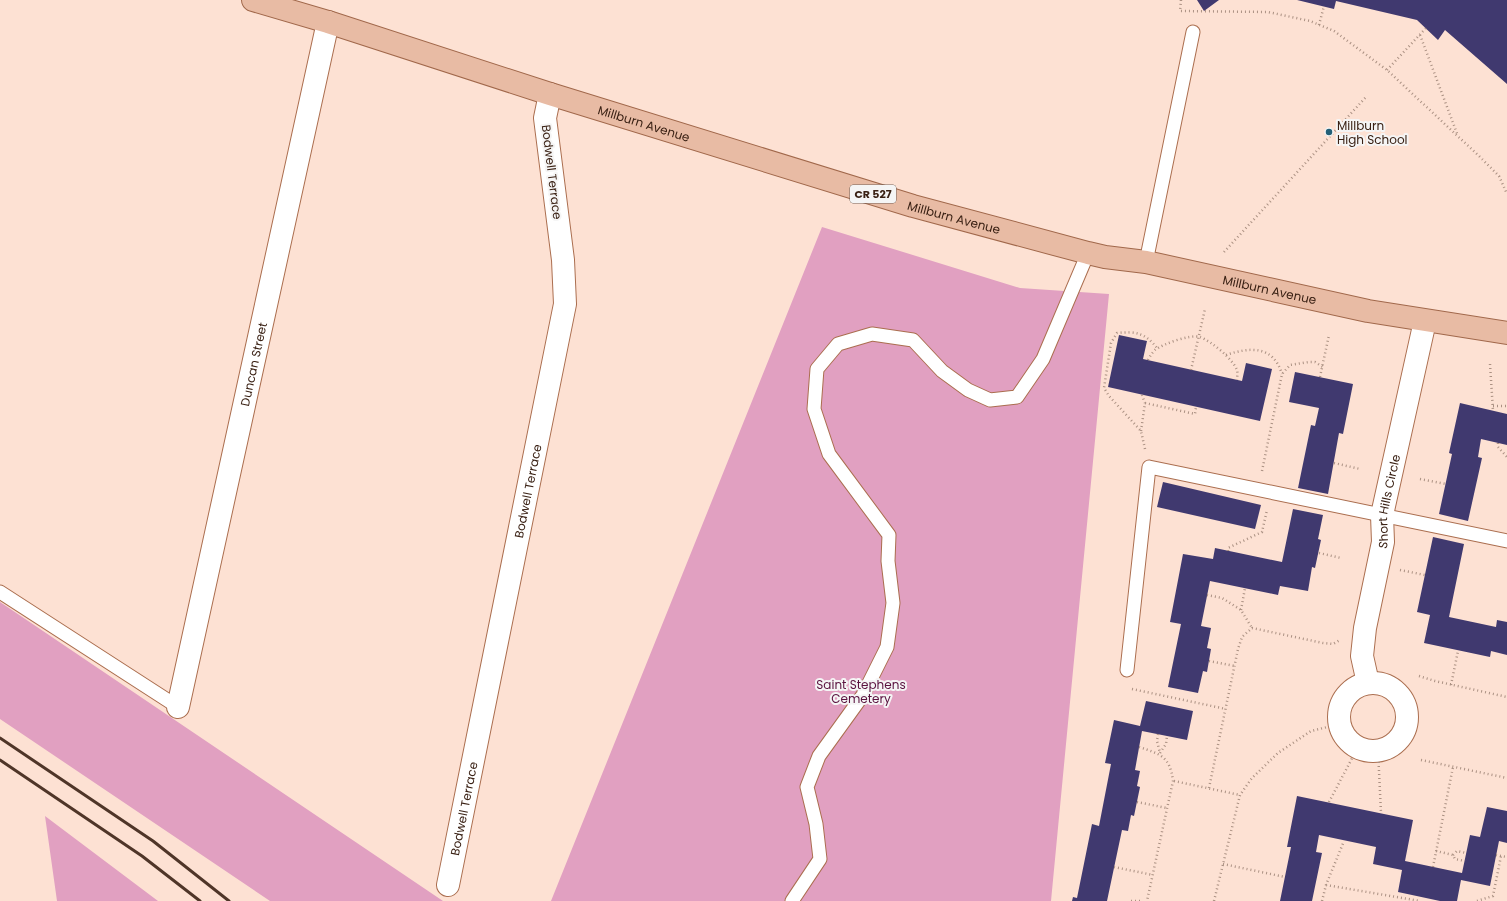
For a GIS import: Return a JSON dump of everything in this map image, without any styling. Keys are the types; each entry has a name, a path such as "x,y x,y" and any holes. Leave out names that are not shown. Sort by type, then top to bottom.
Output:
{"main road":[{"name":"Millburn Avenue","path":"253,0 328,22 550,94 914,206 1106,258 1146,262 1368,311 1507,333"}],"street":[{"name":"Duncan Street","path":"178,708 328,22"},
{"name":"Bodwell Terrace","path":"448,885 565,304 563,260 546,118 550,94"},
{"name":"Short Hills Circle","path":"1368,683 1362,656 1365,628 1383,542 1382,515 1425,321"},
{"path":"1368,683 1379,683 1390,687 1399,694 1405,704 1408,715 1407,726 1402,736 1394,745 1383,750 1368,749 1351,743 1344,734 1340,724 1339,713 1342,702 1348,693 1357,686 1368,683"}],"lane":[{"path":"1146,262 1193,32"},
{"path":"792,901 820,859 816,824 806,787 819,756 863,695 887,647 893,602 888,561 889,535 829,454 814,409 817,369 838,344 872,334 913,340 942,370 968,390 990,400 1017,396 1043,359 1088,253"},
{"path":"1127,670 1149,467 1507,541"},
{"path":"0,592 178,708"}],"path":[{"path":"1181,0 1180,11 1268,12 1310,21 1334,30 1387,70 1499,176 1507,192"},
{"path":"1319,25 1324,6"},
{"path":"1387,70 1426,28"},
{"path":"1420,35 1458,137"},
{"path":"1224,252 1366,97"},
{"path":"1191,370 1205,309"},
{"path":"1141,431 1109,396 1104,388 1111,343 1117,333 1141,333 1157,348"},
{"path":"1320,377 1329,335"},
{"path":"1148,360 1157,348 1179,339 1199,337 1212,344 1226,355 1237,371 1237,380"},
{"path":"1226,355 1242,350 1258,350 1267,353 1276,360 1282,374 1264,491 1262,532 1228,548 1228,550"},
{"path":"1282,374 1290,365 1315,362 1323,367"},
{"path":"1490,364 1493,411"},
{"path":"1142,395 1145,403 1141,431 1149,467"},
{"path":"1145,403 1195,414 1196,407"},
{"path":"1493,406 1507,406"},
{"path":"1498,443 1498,447 1507,455"},
{"path":"1334,463 1360,468"},
{"path":"1420,479 1446,484"},
{"path":"1319,554 1341,558"},
{"path":"1400,570 1425,575"},
{"path":"1241,610 1245,588"},
{"path":"1207,595 1222,598 1241,610 1252,628 1333,644 1365,628"},
{"path":"1209,788 1234,666 1242,637 1252,628"},
{"path":"1451,685 1458,651"},
{"path":"1209,661 1234,666"},
{"path":"1127,670 1126,687 1226,709"},
{"path":"1419,676 1451,685 1507,697"},
{"path":"1214,901 1240,795 1252,778 1278,753 1311,731 1340,724"},
{"path":"1147,901 1173,780 1172,769 1160,753 1157,741 1158,734"},
{"path":"1160,753 1166,744 1167,736"},
{"path":"1139,747 1160,753"},
{"path":"1329,802 1368,749"},
{"path":"1368,749 1381,813"},
{"path":"1421,760 1507,778"},
{"path":"1433,867 1453,766"},
{"path":"1173,780 1240,795"},
{"path":"1137,802 1167,808"},
{"path":"1322,901 1326,885 1344,841"},
{"path":"1436,851 1453,854 1457,851 1466,853"},
{"path":"1453,854 1455,859 1465,861"},
{"path":"1496,855 1507,857"},
{"path":"1477,901 1493,896 1501,856"},
{"path":"1223,864 1285,877"},
{"path":"1114,867 1153,875"},
{"path":"1326,885 1420,901"},
{"path":"1131,901 1141,901"}],"green space":[{"name":"Saint Stephens Cemetery","path":"822,227 1020,288 1109,294 1051,901 551,901"},
{"path":"0,602 443,901 270,901 0,719"},
{"path":"45,816 158,901 57,901"}],"building":[{"path":"1197,0 1219,0 1204,11"},
{"path":"1297,0 1507,0 1507,84 1445,30 1438,40 1417,20 1336,1 1334,9"},
{"path":"1119,335 1147,341 1143,359 1242,381 1246,363 1272,369 1260,421 1108,387"},
{"path":"1295,372 1353,384 1343,434 1339,433 1328,494 1298,488 1311,425 1315,426 1319,408 1289,402"},
{"path":"1460,403 1507,414 1507,445 1481,439 1478,457 1482,458 1468,521 1439,514 1452,454 1449,453"},
{"path":"1163,482 1261,505 1255,529 1157,507"},
{"path":"1293,509 1323,515 1318,539 1321,540 1315,568 1312,567 1308,591 1280,586 1278,595 1210,581 1201,626 1211,628 1207,648 1211,649 1207,672 1203,671 1198,693 1168,687 1181,624 1170,622 1183,554 1213,559 1215,548 1282,562"},
{"path":"1433,537 1464,544 1449,617 1496,627 1497,620 1507,622 1507,655 1491,651 1490,657 1424,643 1430,615 1417,612"},
{"path":"1146,701 1193,711 1187,740 1142,731 1135,770 1140,771 1137,786 1140,787 1134,816 1131,815 1128,831 1122,830 1107,901 1072,901 1073,897 1077,898 1092,824 1099,826 1111,764 1105,763 1114,720 1140,726"},
{"path":"1297,796 1413,820 1405,861 1462,873 1470,835 1480,837 1487,807 1507,811 1507,843 1499,841 1490,886 1461,880 1457,901 1440,901 1398,892 1402,870 1373,864 1376,847 1319,835 1316,852 1322,853 1312,901 1280,901 1291,847 1287,847"}],"railway":[{"path":"0,738 153,841 229,901"},
{"path":"0,760 142,856 200,901"}],"place":[{"name":"Millburn High School","path":"1329,132"}]}
